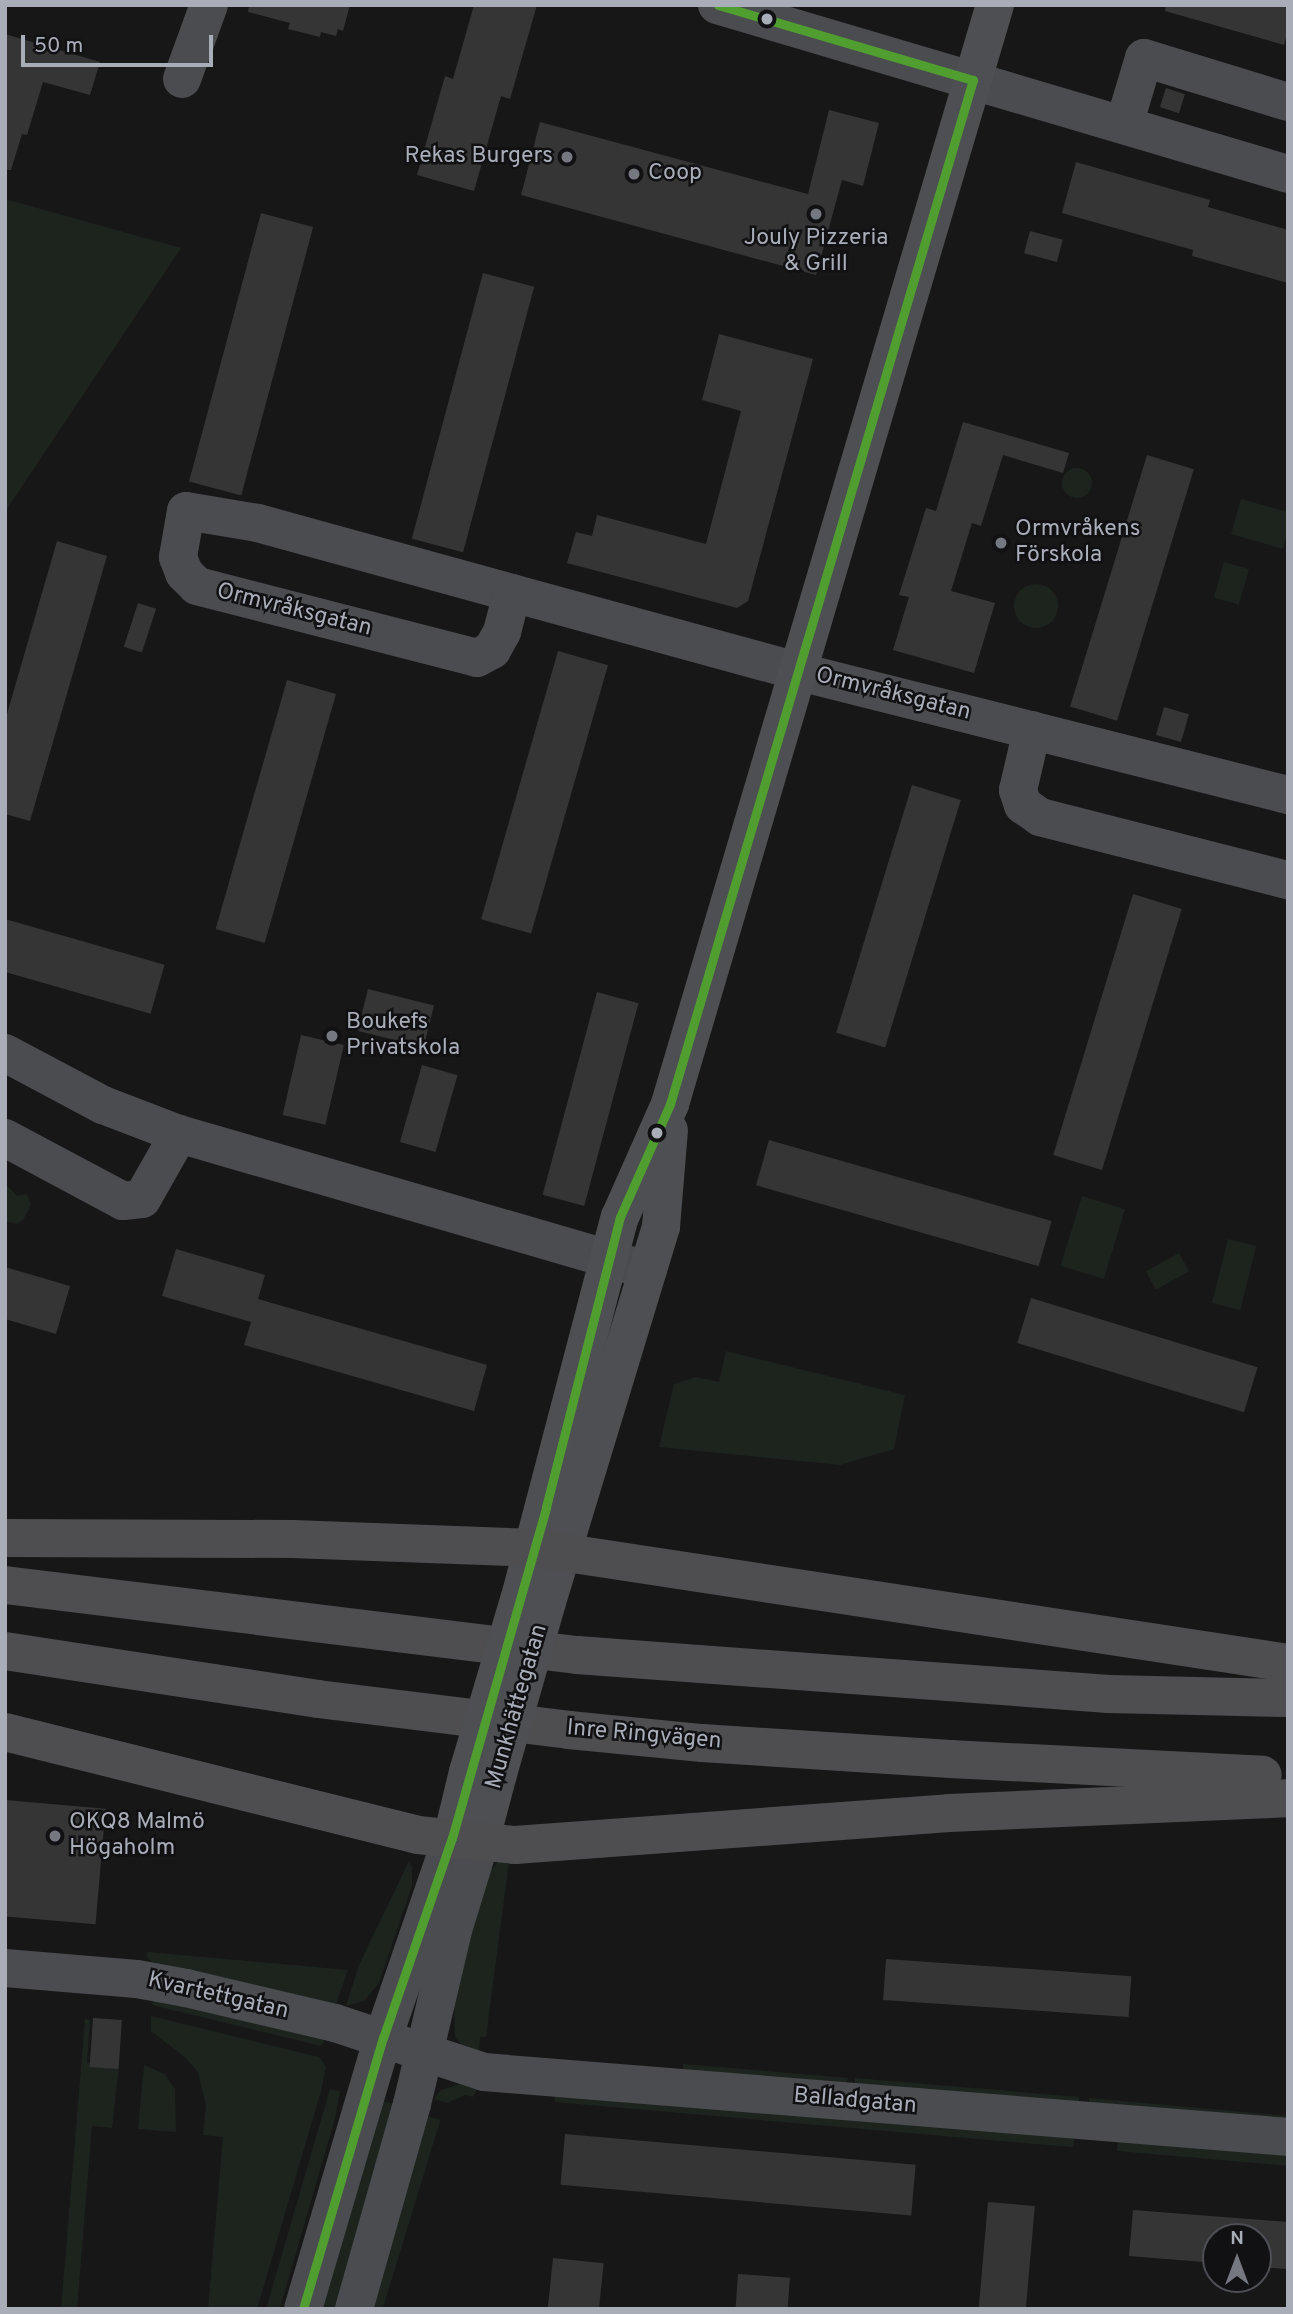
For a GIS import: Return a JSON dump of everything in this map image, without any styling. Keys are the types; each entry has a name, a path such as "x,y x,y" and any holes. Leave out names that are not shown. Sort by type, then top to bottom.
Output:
{"highway":[{"path":"5,1538 292,1539 548,1550 1288,1663"},
{"path":"5,1585 577,1655 1109,1694 1288,1698"},
{"name":"Inre Ringvägen","path":"5,1651 318,1699 609,1734 964,1760 1288,1776"},
{"path":"5,1732 418,1835 515,1845 949,1813 1288,1798"}],"main road":[{"name":"Munkhättegatan","path":"548,1550 620,1217 670,1104 800,672 995,5"},
{"name":"Munkhättegatan","path":"466,1840 548,1550 661,1227 670,1104"}],"street":[{"path":"182,79 209,5"},
{"path":"717,5 1288,174"},
{"path":"1124,125 1143,58 1288,102"},
{"name":"Ormvråksgatan","path":"512,593 502,632 492,650 477,658 197,586 184,573 178,557 186,511 258,523 800,672 1288,795"},
{"path":"1032,730 1018,790 1023,805 1040,817 1288,880"},
{"path":"5,1053 103,1105 179,1134 648,1270"},
{"path":"5,1138 123,1201 142,1199 179,1134"},
{"path":"303,2309 383,2038 466,1840"},
{"path":"354,2309 425,2052 454,1927 466,1840"},
{"name":"Kvartettgatan","path":"5,1968 137,1979 335,2023 425,2052"},
{"name":"Balladgatan","path":"425,2052 484,2072 1288,2137"}],"shaded area":[{"path":"5,199 181,248 5,512"},
{"path":"1077,468 1087,473 1092,483 1087,493 1077,498 1067,493 1062,483 1067,473"},
{"path":"1241,499 1288,512 1288,532 1283,549 1231,534"},
{"path":"1224,562 1249,569 1239,605 1214,598"},
{"path":"1036,584 1051,591 1058,606 1051,621 1036,628 1021,621 1014,606 1021,591"},
{"path":"5,1183 17,1196 27,1194 31,1205 23,1220 17,1224 5,1221"},
{"path":"1082,1196 1125,1209 1104,1279 1061,1266"},
{"path":"1228,1239 1256,1246 1240,1310 1212,1303"},
{"path":"1179,1253 1189,1271 1156,1290 1146,1271"},
{"path":"726,1351 905,1395 894,1449 840,1465 659,1447 674,1384 696,1377 719,1382"},
{"path":"510,1854 486,2037 480,2037 479,2052 461,2044 455,2037 454,2000 488,1874 500,1859"},
{"path":"409,1861 412,1867 412,1886 379,1983 364,2001 346,2006 359,1965"},
{"path":"148,1952 348,1970 336,2004 152,1962 146,1956"},
{"path":"153,2000 326,2037 321,2046 152,2005"},
{"path":"151,2016 319,2057 326,2067 257,2309 208,2309 223,2137 203,2135 206,2106 198,2072 186,2058 151,2031"},
{"path":"85,2019 90,2020 87,2063 119,2065 112,2128 92,2126 77,2309 61,2309"},
{"path":"683,2064 848,2078 847,2083 683,2070"},
{"path":"144,2065 165,2074 175,2089 176,2132 138,2129"},
{"path":"855,2078 1079,2097 1079,2104 855,2084"},
{"path":"463,2083 478,2086 473,2097 465,2095 447,2103 434,2099 441,2090"},
{"path":"330,2089 340,2091 335,2119 280,2309 266,2309"},
{"path":"555,2093 1074,2138 1073,2147 554,2102"},
{"path":"1089,2098 1288,2116 1288,2121 1089,2104"},
{"path":"376,2099 394,2104 364,2211 335,2309 315,2309"},
{"path":"427,2116 440,2120 383,2309 368,2308"},
{"path":"1118,2141 1288,2156 1287,2166 1117,2151"}],"building":[{"path":"249,5 350,5 343,31 338,29 336,36 321,32 320,37 288,29 290,23 248,12"},
{"path":"474,5 537,5 510,99 501,96 474,191 417,175 445,76 453,79"},
{"path":"1166,5 1288,5 1288,31 1284,45 1165,11"},
{"path":"5,34 100,62 90,95 43,82 27,135 22,134 11,170 5,170"},
{"path":"1166,88 1185,94 1179,113 1160,107"},
{"path":"829,110 879,123 863,186 842,180 816,275 521,195 540,122 808,194"},
{"path":"1076,162 1210,200 1208,207 1288,230 1288,283 1192,256 1193,250 1062,213"},
{"path":"261,213 313,227 241,496 189,482"},
{"path":"1030,231 1063,240 1057,262 1024,253"},
{"path":"483,273 534,287 463,552 412,539"},
{"path":"719,334 813,359 748,601 737,608 567,563 576,532 592,536 597,515 706,544 741,411 702,400"},
{"path":"963,422 1069,453 1063,473 1003,455 981,526 972,523 951,591 995,603 974,673 893,650 909,597 899,595 926,508 936,511"},
{"path":"1147,455 1194,469 1117,721 1070,707"},
{"path":"57,541 107,556 30,821 5,814 5,721"},
{"path":"138,603 156,609 142,653 124,647"},
{"path":"558,651 608,665 531,934 481,919"},
{"path":"287,680 336,694 265,943 216,929"},
{"path":"1164,707 1189,714 1181,742 1156,735"},
{"path":"912,785 961,800 885,1048 836,1033"},
{"path":"1133,894 1182,909 1102,1170 1053,1155"},
{"path":"5,919 165,965 151,1014 5,972"},
{"path":"368,989 434,1005 424,1047 358,1031"},
{"path":"597,992 639,1003 584,1206 543,1195"},
{"path":"301,1035 344,1045 325,1125 283,1115"},
{"path":"422,1065 458,1075 436,1152 400,1142"},
{"path":"769,1140 1052,1221 1039,1266 756,1185"},
{"path":"176,1249 265,1275 258,1299 487,1365 474,1411 244,1345 251,1322 162,1296"},
{"path":"5,1267 70,1286 56,1334 5,1319"},
{"path":"1031,1298 1258,1367 1244,1412 1017,1343"},
{"path":"5,1800 106,1809 96,1924 5,1916"},
{"path":"886,1959 1131,1976 1129,2017 883,2000"},
{"path":"93,2018 122,2020 119,2069 90,2067"},
{"path":"565,2134 916,2165 911,2215 561,2185"},
{"path":"988,2202 1035,2206 1026,2309 979,2309"},
{"path":"1133,2210 1288,2222 1288,2269 1272,2268 1272,2223 1202,2223 1202,2262 1129,2256"},
{"path":"553,2258 604,2263 599,2309 548,2309"},
{"path":"738,2274 790,2278 788,2309 736,2309"}],"transit line":[{"path":"718,5 973,80"},
{"path":"303,2309 383,2038 452,1838 546,1507 620,1217 670,1104 973,80"}],"place":[{"name":"Rekas Burgers","path":"567,157"},
{"name":"Coop","path":"634,174"},
{"name":"Jouly Pizzeria & Grill","path":"816,214"},
{"name":"Ormvråkens Förskola","path":"1001,543"},
{"name":"Boukefs Privatskola","path":"332,1036"},
{"name":"OKQ8 Malmö Högaholm","path":"55,1836"}]}
